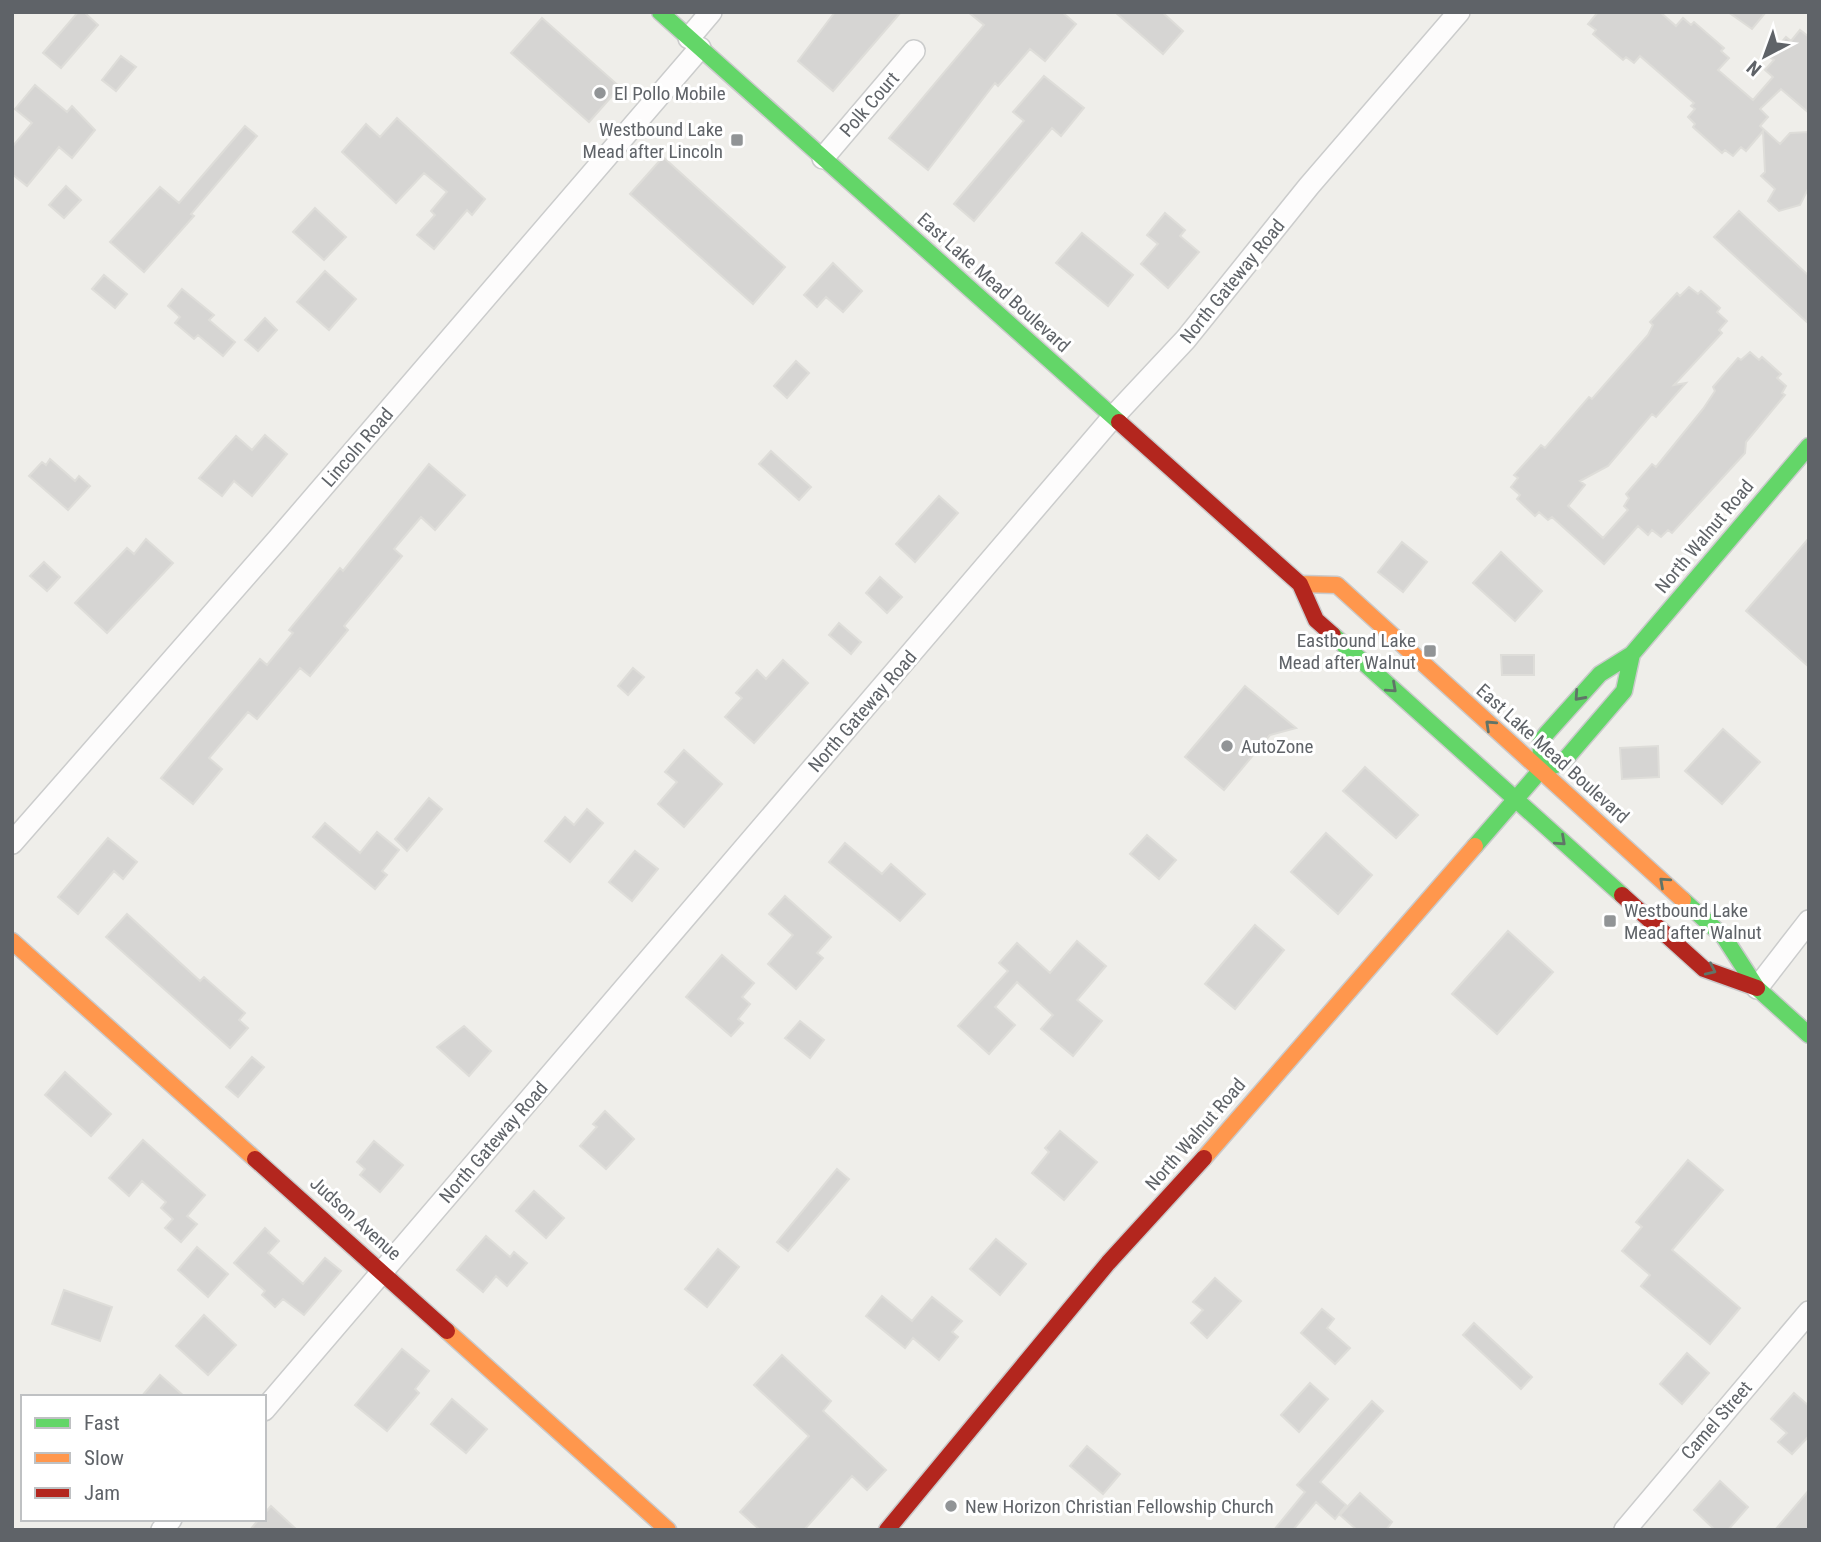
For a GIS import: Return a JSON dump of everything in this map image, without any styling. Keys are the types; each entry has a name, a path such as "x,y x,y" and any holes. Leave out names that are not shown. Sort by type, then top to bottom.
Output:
{"street":[{"name":"East Lake Mead Boulevard","path":"660,12 1300,584 1316,620 1704,969 1757,988"},
{"name":"Lincoln Road","path":"12,843 279,538 694,43 711,12"},
{"name":"North Gateway Road","path":"266,1408 1113,417 1186,339 1309,186 1459,12"},
{"name":"Polk Court","path":"823,158 914,51"},
{"name":"North Walnut Road","path":"1540,771 1541,741 1547,733 1600,674 1632,654 1809,446"},
{"name":"East Lake Mead Boulevard","path":"1300,584 1337,585 1724,937 1757,988 1809,1035"},
{"name":"North Walnut Road","path":"887,1530 1108,1263 1540,771 1563,762 1624,691 1632,654"},
{"path":"1757,988 1809,921"},
{"name":"Judson Avenue","path":"12,941 383,1271 668,1530"},
{"name":"Camel Street","path":"1625,1530 1809,1312"}],"building":[{"path":"78,12 84,12 98,25 61,68 43,53"},
{"path":"835,12 901,12 833,91 798,61"},
{"path":"968,12 1062,12 1076,24 1045,61 1030,49 998,86 995,83 928,170 889,138 984,25"},
{"path":"1115,12 1162,12 1183,31 1163,54"},
{"path":"1598,12 1660,12 1676,26 1683,18 1691,25 1694,22 1724,48 1721,51 1729,58 1718,70 1753,100 1773,77 1765,70 1774,60 1769,57 1786,37 1791,41 1800,30 1809,37 1809,113 1781,89 1760,109 1768,117 1760,126 1780,144 1790,133 1809,132 1809,187 1800,205 1779,211 1768,201 1775,189 1761,176 1765,172 1763,131 1746,151 1741,147 1733,156 1725,150 1722,153 1693,127 1695,124 1688,117 1695,109 1691,106 1694,103 1640,56 1634,63 1626,57 1623,60 1593,34 1596,30 1588,24"},
{"path":"1728,12 1766,12 1752,29"},
{"path":"542,18 620,87 589,122 511,53"},
{"path":"121,56 136,67 116,91 102,80"},
{"path":"1044,76 1084,108 1061,136 1052,128 974,221 954,204 1024,121 1013,112"},
{"path":"35,85 67,112 72,106 95,130 72,158 59,147 27,186 12,174 12,147 32,123 15,109"},
{"path":"397,118 485,199 472,215 467,210 434,249 417,235 435,215 431,211 447,192 424,173 396,203 342,152 366,124 380,137"},
{"path":"245,126 257,136 191,214 194,216 144,272 110,242 160,187 179,203"},
{"path":"663,157 785,267 753,304 630,194"},
{"path":"66,186 81,200 64,218 49,205"},
{"path":"315,208 346,237 324,260 293,232"},
{"path":"1739,211 1809,276 1809,324 1714,237"},
{"path":"1165,213 1185,230 1180,236 1199,252 1168,288 1141,264 1158,244 1147,235"},
{"path":"1082,233 1133,275 1108,306 1056,263"},
{"path":"833,263 862,291 843,312 826,297 817,307 804,295"},
{"path":"325,271 356,299 329,330 297,302"},
{"path":"104,275 127,294 115,308 92,289"},
{"path":"1689,287 1698,294 1701,291 1720,308 1717,312 1727,321 1719,330 1722,333 1674,385 1686,383 1656,417 1652,414 1608,466 1580,481 1585,485 1568,506 1603,538 1628,510 1624,506 1629,498 1626,494 1652,464 1656,467 1703,409 1715,391 1713,387 1738,358 1741,360 1750,352 1759,360 1762,357 1781,374 1777,378 1786,386 1782,393 1785,395 1746,442 1745,453 1672,533 1668,530 1661,537 1652,530 1648,535 1638,526 1604,564 1552,517 1548,520 1539,512 1535,516 1517,499 1520,495 1511,487 1518,478 1514,475 1541,445 1545,448 1589,397 1592,399 1648,335 1653,325 1650,322 1677,293 1680,296"},
{"path":"182,289 214,315 209,320 235,342 223,356 198,335 194,339 175,323 180,317 168,306"},
{"path":"265,318 277,330 258,351 245,340"},
{"path":"796,361 809,373 787,398 774,386"},
{"path":"265,435 287,454 252,496 234,481 222,496 199,478 236,436 252,450"},
{"path":"771,451 811,487 799,500 759,464"},
{"path":"50,459 75,481 79,476 90,486 68,510 29,476 42,462 46,465"},
{"path":"429,464 465,495 435,530 421,517 394,549 402,556 344,626 348,630 310,676 300,668 257,719 248,712 209,758 222,769 193,804 161,778 260,659 267,665 293,633 289,630 340,568 343,571"},
{"path":"939,496 958,513 915,562 896,544"},
{"path":"1809,538 1809,667 1746,611"},
{"path":"146,539 173,563 107,633 75,603 127,548 134,554"},
{"path":"1402,542 1427,562 1403,592 1378,572"},
{"path":"1501,552 1542,591 1515,621 1473,583"},
{"path":"44,562 60,577 47,591 30,576"},
{"path":"880,577 902,597 887,613 866,593"},
{"path":"839,623 861,642 851,654 829,635"},
{"path":"1501,655 1534,655 1534,675 1502,675"},
{"path":"783,660 808,683 754,743 725,717 742,698 736,693 757,670 766,679"},
{"path":"633,668 644,677 628,695 618,686"},
{"name":"AutoZone","path":"1245,686 1296,728 1270,735 1224,790 1185,757"},
{"path":"1723,729 1760,762 1722,804 1685,771"},
{"path":"1658,746 1659,777 1622,779 1620,748"},
{"path":"684,750 722,784 684,827 658,804 677,782 665,772"},
{"path":"1365,767 1418,815 1396,838 1343,791"},
{"path":"429,798 442,809 407,851 395,839"},
{"path":"587,809 603,823 570,862 545,841 565,817 574,825"},
{"path":"325,823 360,853 377,832 399,850 382,871 387,875 375,889 313,837"},
{"path":"1326,833 1372,875 1338,914 1291,872"},
{"path":"1147,835 1176,860 1159,879 1130,854"},
{"path":"108,838 137,862 123,879 114,871 78,914 58,897"},
{"path":"845,843 882,874 891,864 925,894 900,921 829,862"},
{"path":"635,851 658,869 632,901 609,882"},
{"path":"785,896 831,937 817,953 823,958 796,989 768,964 793,935 769,914"},
{"path":"127,914 200,981 204,977 245,1013 239,1020 248,1028 230,1048 106,937"},
{"path":"1255,925 1284,950 1235,1009 1205,984"},
{"path":"1508,931 1553,972 1497,1034 1452,994"},
{"path":"1077,941 1106,966 1077,1000 1102,1021 1073,1056 1041,1029 1053,1015 1017,982 995,1007 1015,1025 989,1054 958,1026 1008,971 999,963 1017,943 1050,973"},
{"path":"722,955 754,983 742,997 750,1004 738,1019 743,1023 731,1036 686,997"},
{"path":"800,1021 824,1040 810,1058 785,1038"},
{"path":"464,1026 491,1051 469,1076 437,1047"},
{"path":"252,1057 264,1067 238,1097 226,1087"},
{"path":"65,1072 111,1114 91,1136 45,1095"},
{"path":"605,1111 634,1139 606,1169 580,1146 597,1127 593,1124"},
{"path":"1060,1131 1097,1162 1064,1200 1032,1173 1049,1152 1045,1148"},
{"path":"143,1140 205,1195 187,1216 197,1224 181,1242 165,1228 173,1219 161,1208 166,1202 142,1181 129,1196 109,1178"},
{"path":"374,1141 403,1165 380,1192 360,1175 365,1169 357,1162"},
{"path":"1688,1160 1723,1190 1672,1250 1740,1308 1710,1344 1641,1286 1650,1275 1622,1251 1642,1227 1636,1222"},
{"path":"837,1169 849,1179 788,1251 777,1242"},
{"path":"534,1191 564,1218 546,1238 516,1211"},
{"path":"265,1228 279,1241 268,1253 303,1284 325,1258 341,1271 304,1315 283,1299 275,1307 262,1295 265,1291 234,1263"},
{"path":"486,1236 510,1257 514,1252 527,1263 507,1286 496,1276 483,1292 457,1270"},
{"path":"996,1239 1026,1264 1000,1295 970,1269"},
{"path":"197,1247 228,1274 208,1297 178,1270"},
{"path":"718,1249 739,1267 707,1307 685,1289"},
{"path":"1215,1278 1241,1301 1207,1338 1191,1323 1203,1310 1193,1302"},
{"path":"64,1290 112,1307 100,1341 52,1324"},
{"path":"882,1296 912,1321 932,1297 962,1321 952,1332 958,1337 939,1360 913,1338 905,1348 866,1316"},
{"path":"1322,1309 1334,1319 1327,1328 1350,1348 1335,1364 1301,1333"},
{"path":"204,1315 236,1345 208,1375 176,1346"},
{"path":"1474,1323 1532,1377 1521,1389 1463,1335"},
{"path":"402,1349 429,1371 415,1389 419,1393 387,1431 355,1405"},
{"path":"1687,1353 1709,1373 1682,1404 1660,1384"},
{"path":"782,1355 831,1401 823,1411 886,1470 867,1490 852,1476 804,1530 760,1530 740,1512 809,1436 754,1385"},
{"path":"160,1375 183,1395 143,1395"},
{"path":"1310,1383 1328,1399 1299,1432 1281,1415"},
{"path":"1794,1393 1809,1406 1809,1436 1792,1454 1778,1442 1787,1433 1771,1419"},
{"path":"452,1399 487,1429 466,1453 431,1424"},
{"path":"1372,1401 1383,1411 1320,1482 1346,1505 1335,1519 1316,1502 1293,1530 1274,1530 1305,1492 1297,1485"},
{"path":"1087,1446 1120,1474 1103,1494 1070,1466"},
{"path":"1720,1481 1748,1507 1728,1530 1715,1530 1694,1510"},
{"path":"1809,1490 1809,1530 1775,1530 1787,1516"},
{"path":"1360,1493 1392,1522 1386,1530 1357,1530 1340,1515"},
{"path":"271,1506 297,1530 250,1530 257,1521 266,1521 266,1512"}],"traffic: fast":[{"path":"660,12 1119,422"},
{"path":"1540,771 1541,741 1547,733 1600,674 1632,654 1809,446"},
{"path":"1333,635 1622,895"},
{"path":"1475,846 1540,771 1563,762 1624,691 1632,654"},
{"path":"1683,900 1724,937 1757,988 1809,1035"}],"traffic: slow":[{"path":"1300,584 1337,585 1683,900"},
{"path":"1204,1158 1475,846"},
{"path":"12,941 255,1159"},
{"path":"447,1331 668,1530"}],"traffic: jam":[{"path":"1119,422 1300,584 1316,620 1333,635"},
{"path":"1622,895 1704,969 1757,988"},
{"path":"887,1530 1108,1263 1204,1158"},
{"path":"255,1159 447,1331"}],"place":[{"name":"El Pollo Mobile","path":"600,93"},
{"name":"Westbound Lake Mead after Lincoln","path":"737,140"},
{"name":"Eastbound Lake Mead after Walnut","path":"1430,651"},
{"name":"AutoZone","path":"1227,746"},
{"name":"Westbound Lake Mead after Walnut","path":"1610,921"},
{"name":"New Horizon Christian Fellowship Church","path":"951,1506"}]}
